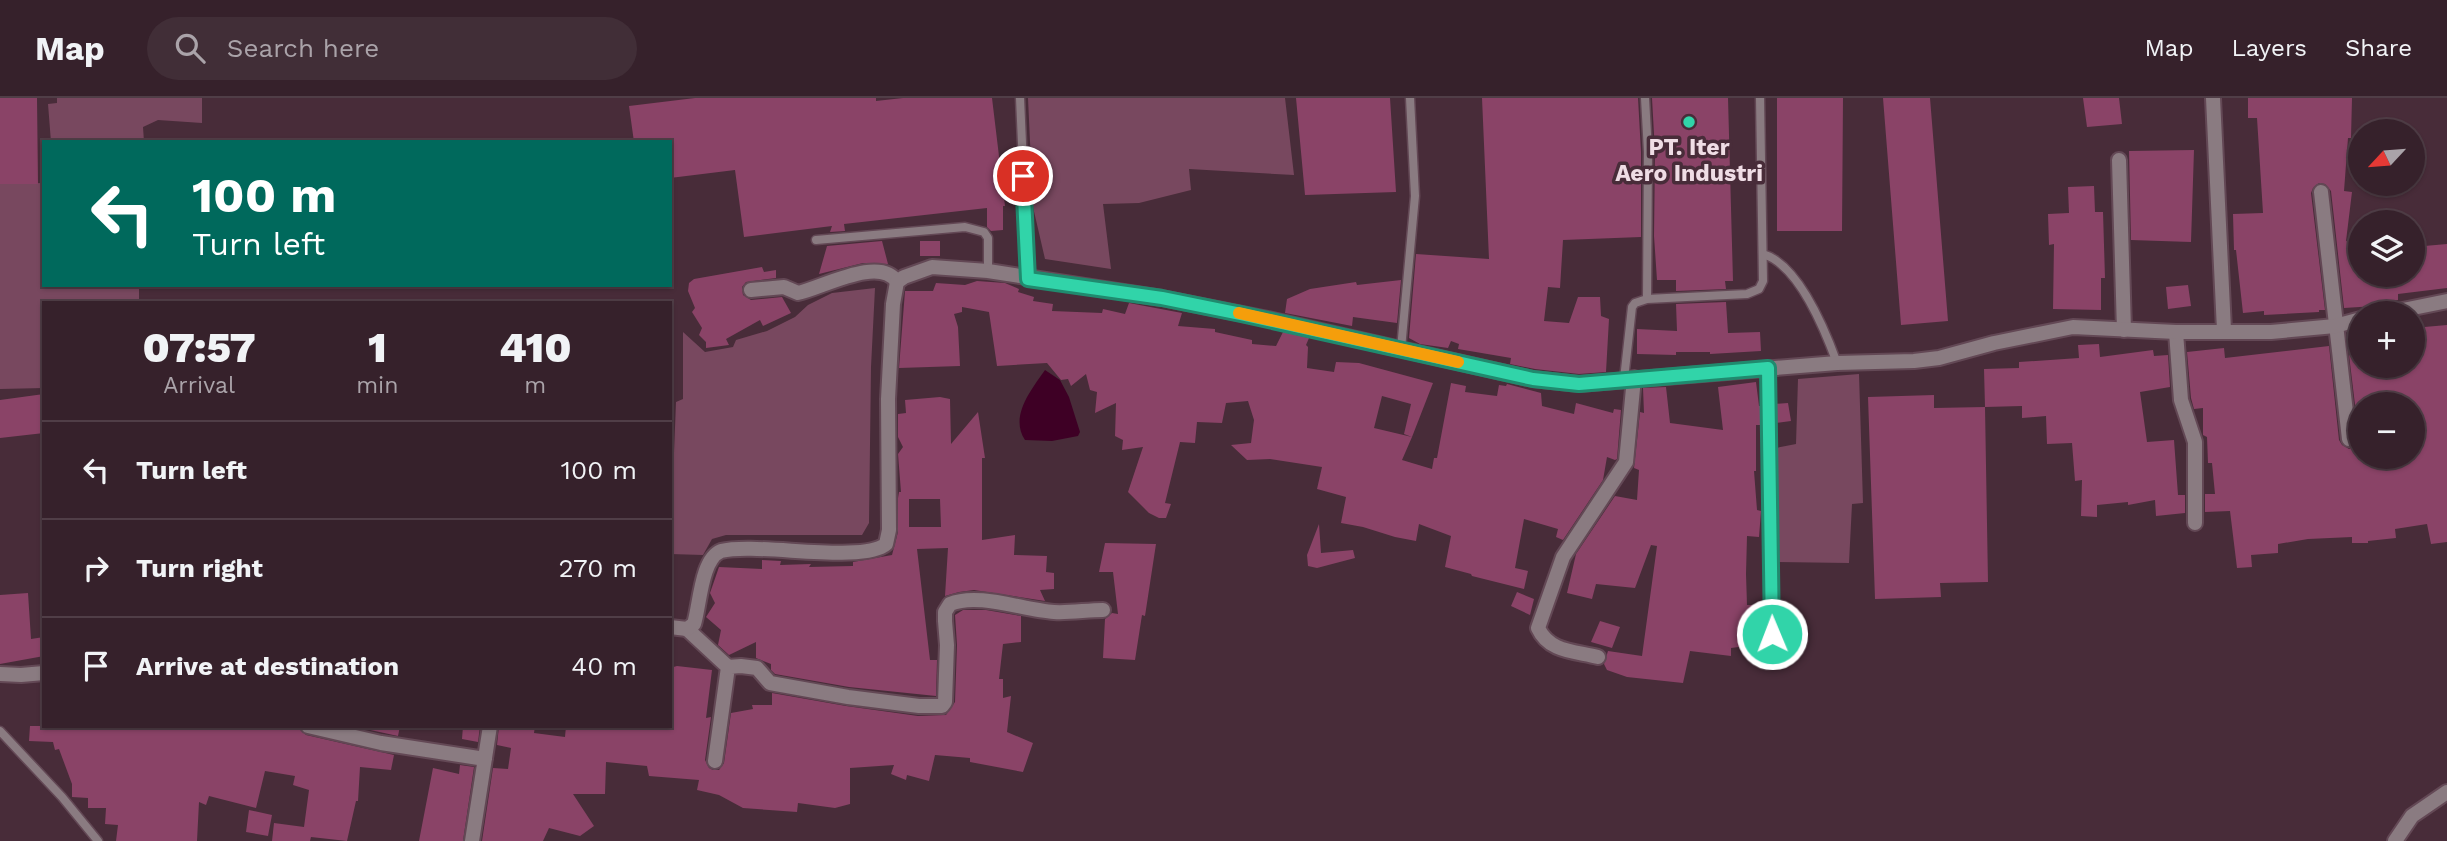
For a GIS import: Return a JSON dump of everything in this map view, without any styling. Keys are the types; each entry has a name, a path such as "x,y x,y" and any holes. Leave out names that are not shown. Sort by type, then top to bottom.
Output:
{"street":[{"path":"2213,98 2224,330"},
{"path":"2119,160 2124,330"},
{"path":"2321,192 2348,431"},
{"path":"897,282 932,267 988,271 1162,298 1533,379 1579,384 1837,363 1914,361 1939,358 2007,340 2073,327 2271,332 2348,323"},
{"path":"687,629 694,624 708,562 715,553 727,549 873,551 886,544 890,530 888,399 893,304 897,282 892,274 885,271 842,278 798,293 784,287 751,290"},
{"path":"2425,305 2447,301"},
{"path":"2176,331 2181,400 2195,442 2195,523"},
{"path":"1598,657 1552,646 1543,639 1538,628 1563,557 1626,462 1629,379"},
{"path":"672,627 687,629 729,667 757,668 770,683 919,706 942,706 945,702 946,668 944,621 950,604 965,601 1002,602 1016,608 1055,612 1103,610"},
{"path":"715,761 729,667"},
{"path":"0,674 21,676 42,673"},
{"path":"317,728 381,743 485,759"},
{"path":"472,841 490,728"},
{"path":"2395,841 2412,816 2447,792"}],"lane":[{"path":"1020,98 1028,279"},
{"path":"1401,349 1415,196 1410,98"},
{"path":"1645,98 1648,152 1647,299"},
{"path":"1629,379 1632,307 1638,300 1754,292 1763,281 1760,98"},
{"path":"816,240 965,227 984,232 988,237 988,271"},
{"path":"1763,254 1779,262 1807,294 1828,337 1837,363"},
{"path":"1768,368 1772,634"},
{"path":"0,731 62,797 98,841"}],"shaded area":[{"path":"57,98 202,98 202,123 158,120 143,127 144,140 51,140 48,104 57,103"},
{"path":"1028,98 1285,98 1294,175 1189,169 1191,190 1139,203 1103,204 1111,269 1045,259 1033,207"},
{"path":"42,183 42,287 139,287 139,301 42,301 42,388 0,389 0,184"},
{"path":"875,288 869,523 862,535 726,535 712,539 703,555 672,554 676,402 683,399 683,332 705,352 733,347 736,340 767,331 832,293"},
{"path":"1045,370 1060,380 1069,397 1080,432 1078,436 1052,441 1025,440 1021,431 1021,412"},
{"path":"1859,374 1863,503 1852,504 1849,563 1777,562 1776,448 1796,444 1798,379"}],"building":[{"path":"0,98 37,98 38,184 0,184"},
{"path":"695,98 876,98 876,101 903,98 992,98 1005,206 1003,230 991,231 987,227 987,208 844,224 845,231 830,232 832,226 744,237 735,170 672,178 672,140 634,140 629,106"},
{"path":"1296,98 1390,98 1396,192 1305,195"},
{"path":"1482,98 1638,98 1641,237 1563,240 1560,288 1548,287 1544,321 1569,323 1578,297 1600,297 1601,316 1609,319 1606,372 1579,374 1535,369 1510,364 1511,358 1458,349 1459,344 1451,341 1448,348 1420,344 1409,338 1416,254 1489,259"},
{"path":"1652,98 1728,98 1733,281 1725,281 1726,289 1676,291 1676,280 1657,280"},
{"path":"1777,98 1843,98 1842,231 1777,231"},
{"path":"1883,98 1930,98 1948,321 1901,325"},
{"path":"2083,98 2119,98 2122,124 2087,127"},
{"path":"2248,98 2352,98 2351,119 2348,119 2344,191 2352,196 2346,241 2348,287 2425,287 2425,246 2447,244 2447,288 2398,294 2398,300 2348,301 2348,308 2344,308 2331,191 2325,184 2319,183 2311,193 2325,310 2264,315 2264,311 2243,313 2234,250 2233,214 2263,213 2257,118 2248,118"},
{"path":"2194,150 2191,242 2131,240 2129,151"},
{"path":"2094,186 2095,212 2103,212 2105,278 2101,278 2101,310 2053,309 2054,244 2049,245 2048,214 2069,213 2068,187"},
{"path":"882,241 888,264 863,263 819,274 827,246"},
{"path":"920,241 940,241 940,256 920,256"},
{"path":"762,267 764,272 776,270 776,278 746,282 742,287 743,295 751,300 782,297 791,313 763,326 760,320 726,339 729,345 706,348 706,342 699,335 702,328 692,312 695,308 688,291 689,283 694,279"},
{"path":"1401,280 1397,323 1353,317 1352,326 1285,313 1287,299 1310,289 1356,282 1357,285"},
{"path":"977,281 1005,283 1019,289 1018,292 1034,297 1033,301 1053,304 1052,311 1102,313 1103,309 1125,314 1129,303 1182,313 1178,326 1215,329 1215,332 1252,340 1252,344 1276,346 1283,332 1309,338 1306,345 1307,368 1334,372 1336,362 1359,363 1433,383 1412,437 1402,460 1432,469 1434,458 1437,458 1451,383 1466,386 1465,392 1497,396 1499,385 1507,384 1541,393 1542,406 1574,414 1576,403 1613,413 1614,409 1621,410 1617,459 1607,457 1603,480 1563,540 1556,537 1558,529 1524,519 1515,568 1528,571 1524,589 1445,567 1451,536 1419,524 1416,541 1341,523 1346,497 1317,489 1322,467 1270,459 1247,460 1231,445 1251,443 1254,420 1248,401 1226,403 1222,423 1197,422 1195,443 1180,442 1165,503 1171,504 1166,518 1159,518 1149,513 1128,492 1143,447 1122,450 1123,440 1115,436 1116,403 1095,413 1097,392 1090,390 1086,374 1071,386 1068,379 1061,380 1047,363 997,366 989,312 962,307 962,312 954,314 958,327 960,366 899,368 905,291 933,291 936,283 965,285","holes":["1382,396 1411,404 1404,434 1412,437 1374,428"]},
{"path":"2188,285 2191,306 2168,309 2166,287"},
{"path":"1726,302 1728,333 1760,332 1761,351 1637,354 1637,329 1677,331 1676,304"},
{"path":"2447,325 2447,542 2431,544 2427,524 2395,529 2396,538 2368,543 2352,543 2352,537 2308,539 2278,544 2278,553 2251,555 2252,567 2237,568 2230,511 2205,512 2205,494 2215,494 2212,463 2208,463 2207,437 2203,435 2203,408 2194,409 2191,398 2187,352 2224,348 2225,358 2329,346 2339,440 2348,448 2348,469 2425,469 2425,392 2353,392 2352,378 2425,378 2425,327"},
{"path":"2099,344 2100,357 2153,350 2154,356 2168,355 2170,387 2140,392 2147,442 2174,440 2178,495 2185,495 2185,513 2156,516 2155,500 2128,505 2128,502 2097,505 2097,517 2081,516 2082,480 2075,481 2072,443 2047,444 2046,416 2022,418 2022,406 1985,407 1984,369 2019,368 2019,362 2079,358 2078,345"},
{"path":"1756,382 1759,406 1762,406 1762,425 1756,425 1754,471 1757,510 1761,511 1759,537 1747,536 1746,574 1747,605 1754,605 1754,623 1739,624 1739,647 1731,648 1731,656 1690,651 1683,683 1627,677 1607,670 1604,664 1608,651 1642,656 1657,546 1651,545 1635,588 1596,584 1592,599 1567,593 1576,554 1615,496 1637,500 1639,470 1634,468 1640,412 1644,413 1643,388 1666,387 1670,423 1723,430 1718,387"},
{"path":"42,394 42,433 0,438 0,400"},
{"path":"1934,395 1934,408 1985,407 1988,582 1940,583 1941,597 1875,599 1868,397"},
{"path":"940,397 950,399 951,444 978,412 985,458 982,458 982,540 1015,535 1014,555 1047,556 1046,572 1054,573 1054,589 1040,590 1045,601 974,590 945,596 948,548 917,549 930,660 937,660 936,696 849,687 775,674 771,670 771,664 756,658 756,642 729,655 718,645 721,630 706,617 715,603 710,593 719,567 762,569 762,560 781,561 780,565 811,564 809,567 853,566 853,562 892,555 898,532 898,498 901,492 898,454 903,447 898,437 898,414 906,413 905,400","holes":["909,499 940,499 941,527 909,527"]},
{"path":"1788,403 1791,421 1775,423 1775,404"},
{"path":"1319,524 1321,553 1353,550 1355,558 1317,568 1308,566 1307,555"},
{"path":"1105,543 1156,544 1135,660 1103,658 1105,619 1112,613 1118,614 1113,572 1099,572"},
{"path":"1517,592 1534,599 1530,615 1511,606"},
{"path":"28,593 31,639 42,637 42,656 0,664 0,595"},
{"path":"963,610 986,610 1021,616 1021,642 1003,644 999,679 1003,679 1003,698 1011,696 1007,732 1033,743 1023,772 970,762 970,758 935,755 929,781 907,775 906,780 891,774 894,765 850,768 850,804 835,808 798,803 797,812 743,808 719,795 697,790 699,780 649,776 647,766 606,762 605,794 573,794 594,826 580,836 549,828 543,841 482,841 493,768 508,769 511,748 497,745 499,728 535,728 534,733 565,737 566,728 672,728 672,667 677,666 712,670 706,718 711,717 705,760 713,770 719,770 724,763 731,713 753,709 752,705 772,705 772,693 918,716 946,715 955,702 955,615"},
{"path":"1600,621 1620,627 1612,648 1591,642"},
{"path":"30,726 299,728 306,735 394,755 391,770 360,767 358,801 347,841 311,837 310,841 272,841 274,823 304,827 309,790 293,785 295,776 265,771 256,808 209,796 206,805 199,802 197,841 116,841 118,825 105,824 106,808 88,808 88,798 72,797 72,784 59,749 55,750 53,742 29,741"},
{"path":"361,728 400,728 398,736"},
{"path":"463,728 480,728 478,742 462,739"},
{"path":"460,765 474,767 463,841 419,841 433,768 459,774"},
{"path":"249,810 272,815 268,836 246,832"}],"slow traffic":[{"path":"1239,313 1458,362"}],"place":[{"name":"PT. Iter Aero Industri","path":"1689,122"}],"route":[{"path":"1023,176 1028,279 1188,303 1533,379 1579,384 1768,368 1772,634"}]}
